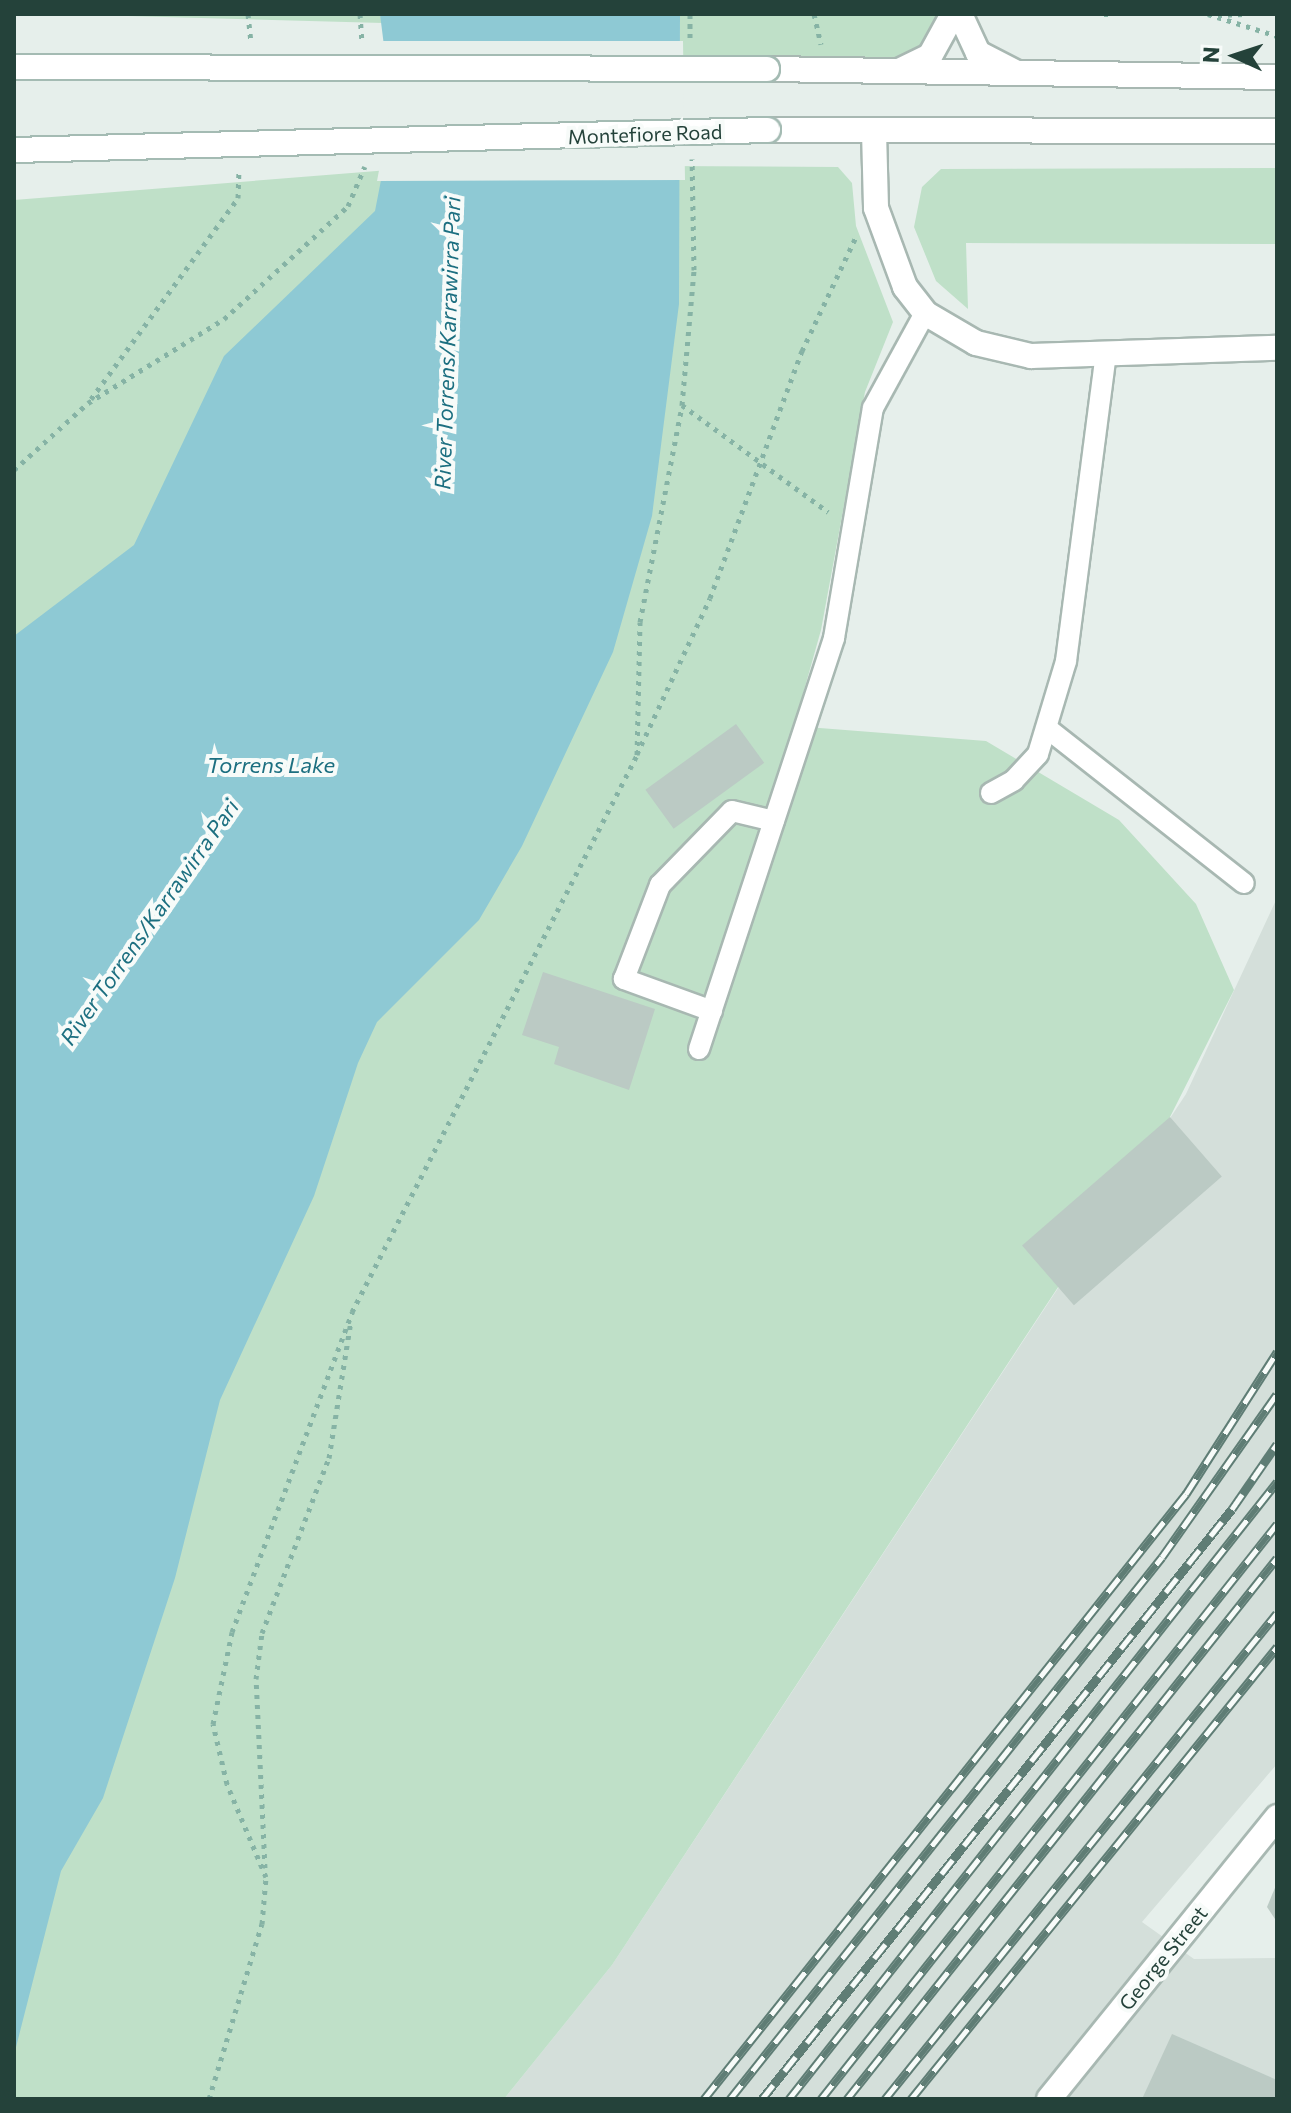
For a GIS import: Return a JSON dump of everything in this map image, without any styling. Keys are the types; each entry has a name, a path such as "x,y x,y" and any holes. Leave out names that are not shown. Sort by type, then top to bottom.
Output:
{"main road":[{"path":"901,70 930,56 953,14"},
{"path":"960,14 978,53 1018,73"},
{"path":"14,67 901,70 1277,77"},
{"name":"Montefiore Road","path":"14,150 768,130 1277,131"},
{"path":"874,131 876,208 905,287 925,313 999,350 1106,355 1277,348"},
{"name":"George Street","path":"1049,2099 1277,1817"}],"lane":[{"path":"699,1049 834,638 873,408 925,313"},
{"path":"991,793 1030,766 1048,729 1066,661 1106,355"},
{"path":"1048,729 1244,883"},
{"path":"712,1011 624,979 660,885 732,811 774,821"}],"path":[{"path":"248,14 251,46"},
{"path":"360,14 364,59"},
{"path":"690,14 690,51"},
{"path":"814,14 823,51"},
{"path":"1104,14 1112,14"},
{"path":"1210,14 1245,14"},
{"path":"1210,14 1277,36"},
{"path":"637,755 640,622 682,405 694,270 692,145"},
{"path":"88,403 238,198 239,146"},
{"path":"14,470 88,403 224,319 279,271 348,206 365,161"},
{"path":"266,1877 227,1784 213,1724 232,1632 352,1312 637,755 710,598 802,351 876,208"},
{"path":"682,405 760,465 852,529"},
{"path":"209,2099 262,1924 266,1877 256,1679 262,1633 329,1458 352,1312"}],"shaded area":[{"path":"1277,898 1277,1764 1142,1922 1194,1959 1277,1958 1277,2099 504,2099 612,1965 1186,1094"}],"green space":[{"path":"55,14 380,14 383,23"},
{"path":"680,14 953,14 918,64 679,58"},
{"path":"452,165 838,167 852,183 856,226 893,322 865,392 821,630 794,726 986,741 1119,820 1196,904 1234,990 1170,1117 612,1965 504,2099 14,2099 14,200"},
{"path":"1277,168 1277,244 966,243 968,309 936,281 914,227 922,187 941,169"}],"water":[{"name":"Torrens Lake","path":"380,14 680,14 679,304 652,516 613,652 522,846 479,920 377,1022 358,1063 314,1196 220,1400 175,1578 103,1798 61,1871 14,2055 14,636 134,545 224,356 375,211 393,118"}],"pier":[{"path":"381,41 683,41 685,180 377,181 389,118"}],"building":[{"path":"736,724 764,763 674,829 645,790"},
{"path":"543,972 655,1009 629,1090 554,1064 559,1047 522,1035"},
{"path":"1170,1117 1222,1177 1074,1305 1022,1246"},
{"path":"1277,1883 1277,1922 1267,1907"},
{"path":"1172,2034 1277,2080 1277,2099 1142,2099"}],"railway":[{"path":"704,2099 1186,1494 1277,1352"},
{"path":"730,2099 1162,1557 1277,1394"},
{"path":"762,2099 1232,1509 1277,1444"},
{"path":"789,2099 1277,1482"},
{"path":"821,2099 1277,1524"},
{"path":"847,2099 1277,1558"},
{"path":"885,2099 1277,1613"},
{"path":"911,2099 1277,1647"}],"water label":[{"name":"River Torrens/Karrawirra Pari","path":"447,343"},
{"name":"River Torrens/Karrawirra Pari","path":"149,922"}]}
